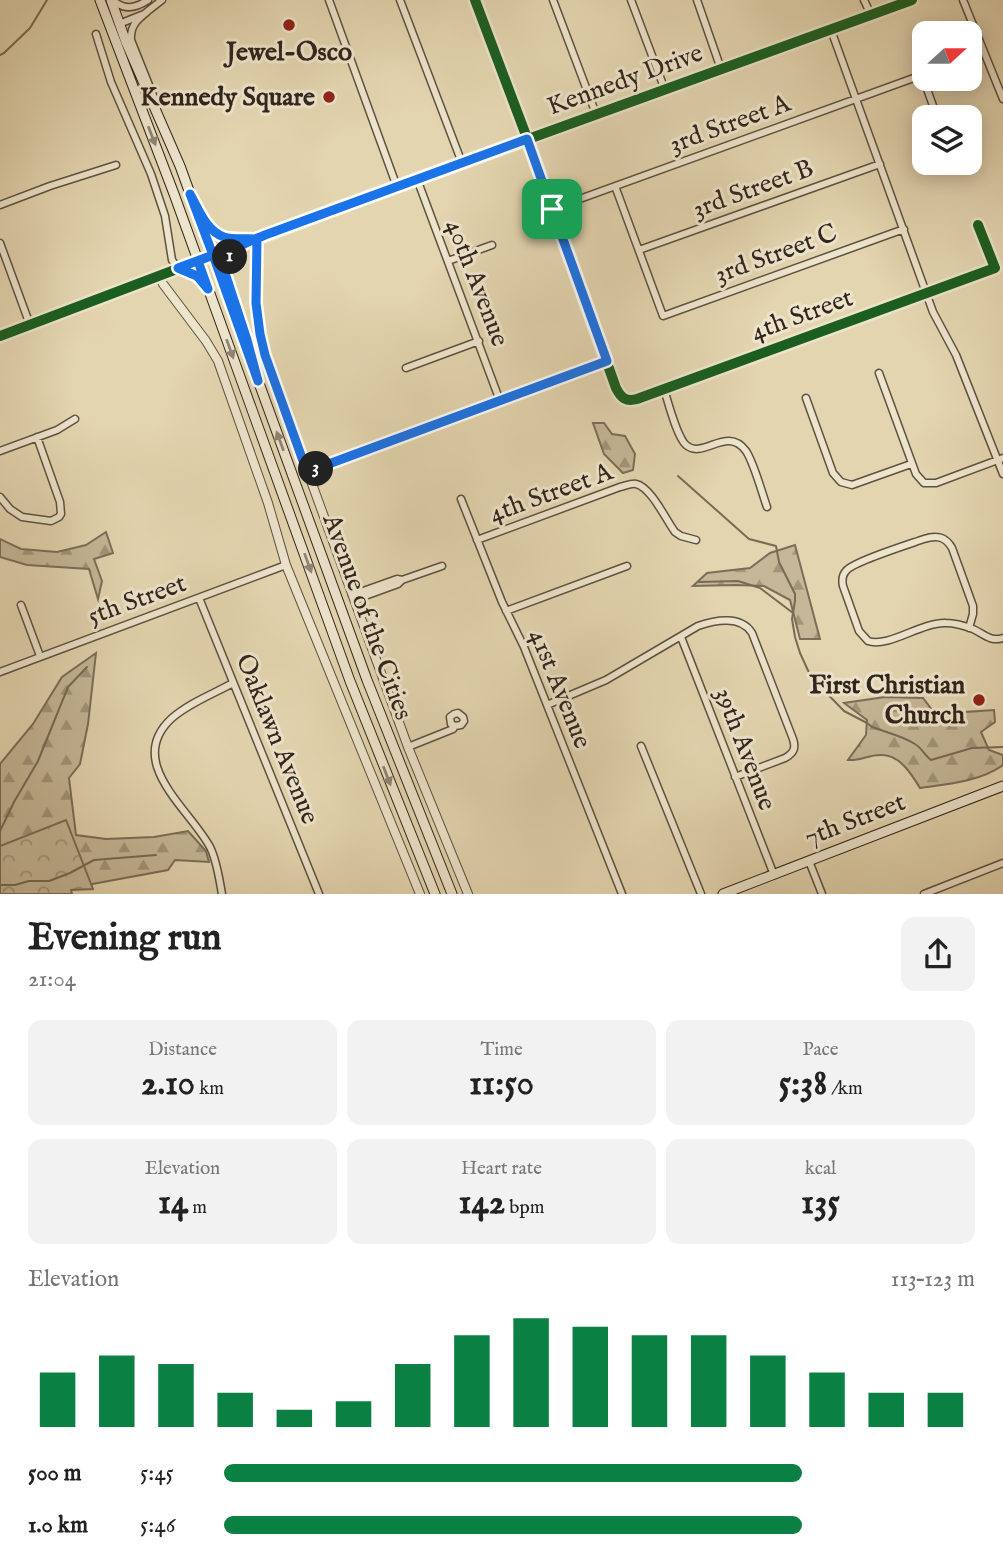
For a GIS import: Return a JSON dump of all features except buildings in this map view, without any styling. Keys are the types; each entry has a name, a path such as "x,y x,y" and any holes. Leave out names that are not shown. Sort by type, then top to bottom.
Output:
{"main road":[{"name":"Avenue of the Cities","path":"100,0 116,24 165,131 190,194 367,680 434,851 454,894"},
{"name":"Avenue of the Cities","path":"112,0 116,24 208,289 350,681 435,894"},
{"path":"190,194 212,230 224,237 257,239"},
{"path":"237,246 228,259 225,273 258,381"},
{"path":"178,268 197,276 208,289"},
{"name":"7th Street","path":"723,894 747,889 809,861 1002,788"}],"street":[{"path":"112,0 127,8 148,0"},
{"path":"116,24 148,8 155,0"},
{"path":"162,0 136,22 131,40 152,89 165,131"},
{"path":"330,0 397,187"},
{"path":"400,0 462,163"},
{"path":"307,472 607,361 475,0"},
{"path":"553,0 596,114"},
{"path":"631,0 665,90"},
{"path":"696,0 721,69"},
{"path":"864,0 871,15"},
{"name":"Kennedy Drive","path":"0,336 418,179 912,0"},
{"path":"963,0 1003,99"},
{"path":"116,24 147,12"},
{"path":"831,30 927,294 1000,459 1003,474"},
{"path":"96,34 111,82 155,184 165,216 172,260 178,268"},
{"name":"3rd Street A","path":"552,209 922,75 933,105"},
{"name":"3rd Street B","path":"639,250 880,164"},
{"path":"0,205 116,165"},
{"name":"40th Avenue","path":"418,179 500,401"},
{"path":"615,186 639,250"},
{"name":"4th Street","path":"607,361 620,396 631,400 927,294 995,268 978,225"},
{"name":"3rd Street C","path":"639,250 663,316 904,229"},
{"name":"Avenue of the Cities","path":"257,239 256,303 265,355 408,747 468,894"},
{"path":"0,243 30,325"},
{"path":"449,261 492,245"},
{"name":"Avenue of the Cities","path":"159,275 218,361 268,503 286,565 420,894"},
{"path":"407,368 479,341"},
{"path":"878,373 911,464 924,483 936,484 1000,459"},
{"path":"664,389 680,437 688,446 698,449 724,440 740,445 746,452 767,507"},
{"path":"806,398 833,473 844,484 852,485 911,464"},
{"path":"0,451 57,430 75,419"},
{"path":"0,497 10,509 22,517 43,521 55,519 61,514 61,507 37,438"},
{"name":"4th Street A","path":"477,540 634,484 643,487 650,494 678,534 696,540"},
{"name":"41st Avenue","path":"461,499 506,611 524,647 622,894"},
{"path":"969,628 973,614 971,601 952,548 940,537 924,539 856,564 845,571 842,583 844,592 859,631 864,639 870,642 883,642 933,624 948,623 969,628 991,639 1003,638"},
{"name":"5th Street","path":"0,672 286,565"},
{"path":"353,598 397,579 402,580 442,566"},
{"path":"506,611 627,566"},
{"name":"Oaklawn Avenue","path":"199,598 319,894"},
{"path":"21,605 40,656"},
{"path":"547,705 606,680 698,626 730,621 746,625 752,633 793,739 794,750 785,758 735,777"},
{"name":"39th Avenue","path":"681,636 774,875"},
{"path":"222,894 211,850 160,776 154,748 161,730 184,709 233,683"},
{"path":"408,747 455,726"},
{"path":"641,746 701,894"},
{"path":"809,861 822,894"},
{"path":"924,894 1003,863"}],"green space":[{"path":"593,423 604,423 612,434 625,436 635,454 633,470 623,473 604,454"},
{"path":"106,532 113,553 94,559 102,581 98,599 89,569 27,565 0,557 0,539 21,549 57,552 86,545"},
{"path":"795,545 820,639 800,639 790,600 764,586 693,586 707,573 750,568 770,553"},
{"path":"96,653 88,724 80,764 69,778 76,835 106,839 154,837 188,831 206,851 209,862 175,860 168,870 87,885 0,894 0,764 33,724 62,677"},
{"path":"885,697 923,698 939,719 964,712 994,710 995,722 981,732 989,750 1003,755 1003,765 974,779 920,788 905,767 894,758 878,755 848,760 866,735 867,720 844,703"},
{"path":"66,820 93,889 71,890 72,894 0,894 0,846"}],"waterway":[{"path":"0,55 30,28 47,0"},
{"path":"678,476 749,539 776,546 779,562 795,594 792,619 800,653 811,677 844,711 872,727 910,741 931,760 972,748 1003,747"},
{"path":"699,582 738,581 760,588 793,613"},
{"path":"0,831 38,761 68,687 87,667"},
{"path":"0,885 49,881 94,860 156,855"}],"cycle path":[{"path":"475,0 616,388 624,398 637,399 995,268 978,225"},
{"path":"0,336 346,205 912,0"}],"place":[{"name":"Jewel-Osco","path":"289,25"},
{"name":"Kennedy Square","path":"329,97"},
{"name":"First Christian Church","path":"979,700"}],"route":[{"path":"552,209 527,139 265,235 257,239 237,246 228,259 225,273 258,381 213,255 178,268 197,276 208,289 198,261 213,255 190,194 212,230 224,237 257,239 256,303 260,334 307,472 607,361 552,209"}]}
